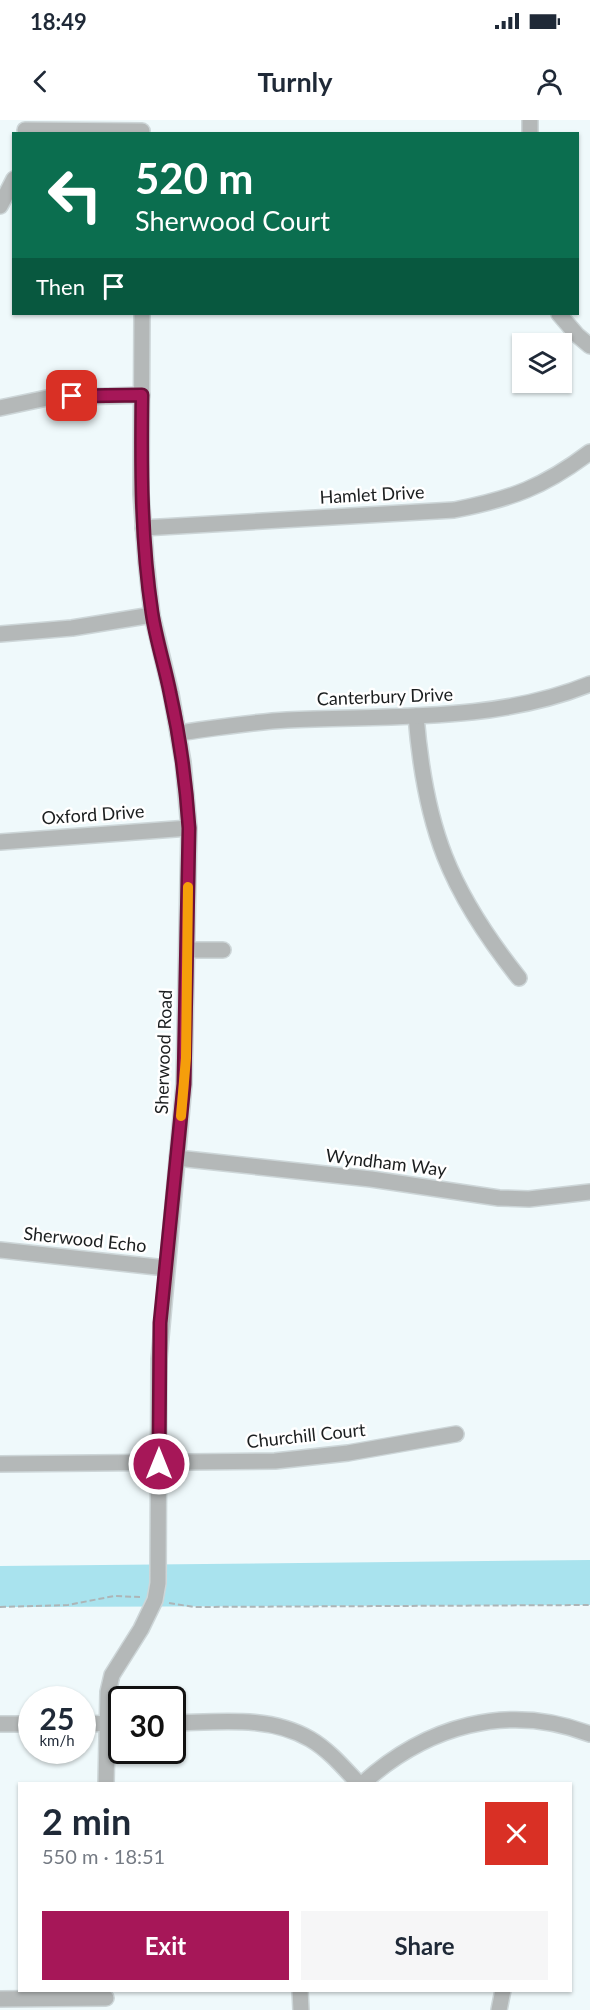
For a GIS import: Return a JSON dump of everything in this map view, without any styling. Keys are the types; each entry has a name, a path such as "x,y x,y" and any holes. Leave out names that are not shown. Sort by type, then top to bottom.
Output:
{"street":[{"path":"25,128 142,128"},
{"path":"0,206 12,183"},
{"name":"Sherwood Road","path":"109,1686 112,1675 141,1629 155,1600 159,1565 159,1359 184,1084 189,828 178,733 152,615 143,528 142,315"},
{"path":"560,315 590,346"},
{"path":"0,408 47,398 142,395"},
{"name":"Hamlet Drive","path":"143,528 454,510 519,494 552,480 590,452"},
{"path":"0,634 72,628 152,615"},
{"name":"Canterbury Drive","path":"178,733 286,720 452,714 522,705 590,684"},
{"path":"417,716 423,783 432,821 454,883 473,915 519,978"},
{"name":"Oxford Drive","path":"0,842 189,828"},
{"path":"187,950 223,950"},
{"name":"Wyndham Way","path":"177,1158 371,1179 499,1198 529,1199 590,1192"},
{"name":"Sherwood Echo","path":"0,1250 166,1268"},
{"name":"Churchill Court","path":"0,1464 275,1461 318,1457 456,1434"},
{"path":"362,1782 381,1767 429,1737 476,1724 510,1719 534,1720 558,1724 590,1734"},
{"path":"186,1723 254,1722 273,1725 311,1740 327,1751 358,1782"},
{"path":"0,1724 18,1724"},
{"name":"Sherwood Road","path":"106,1782 109,1764"},
{"path":"300,1992 301,2010"},
{"path":"499,2010 503,1992"},
{"path":"0,1999 106,2000"}],"path":[{"path":"0,1607 68,1605 127,1595 194,1606 590,1605"}],"shaded area":[{"path":"590,1560 590,1605 0,1607 0,1566"}],"slow traffic":[{"path":"181,1116 186,1058 188,887"}],"route":[{"path":"72,396 142,395 141,494 152,615 171,694 187,798 189,828 186,1058 160,1323 159,1464"}]}
